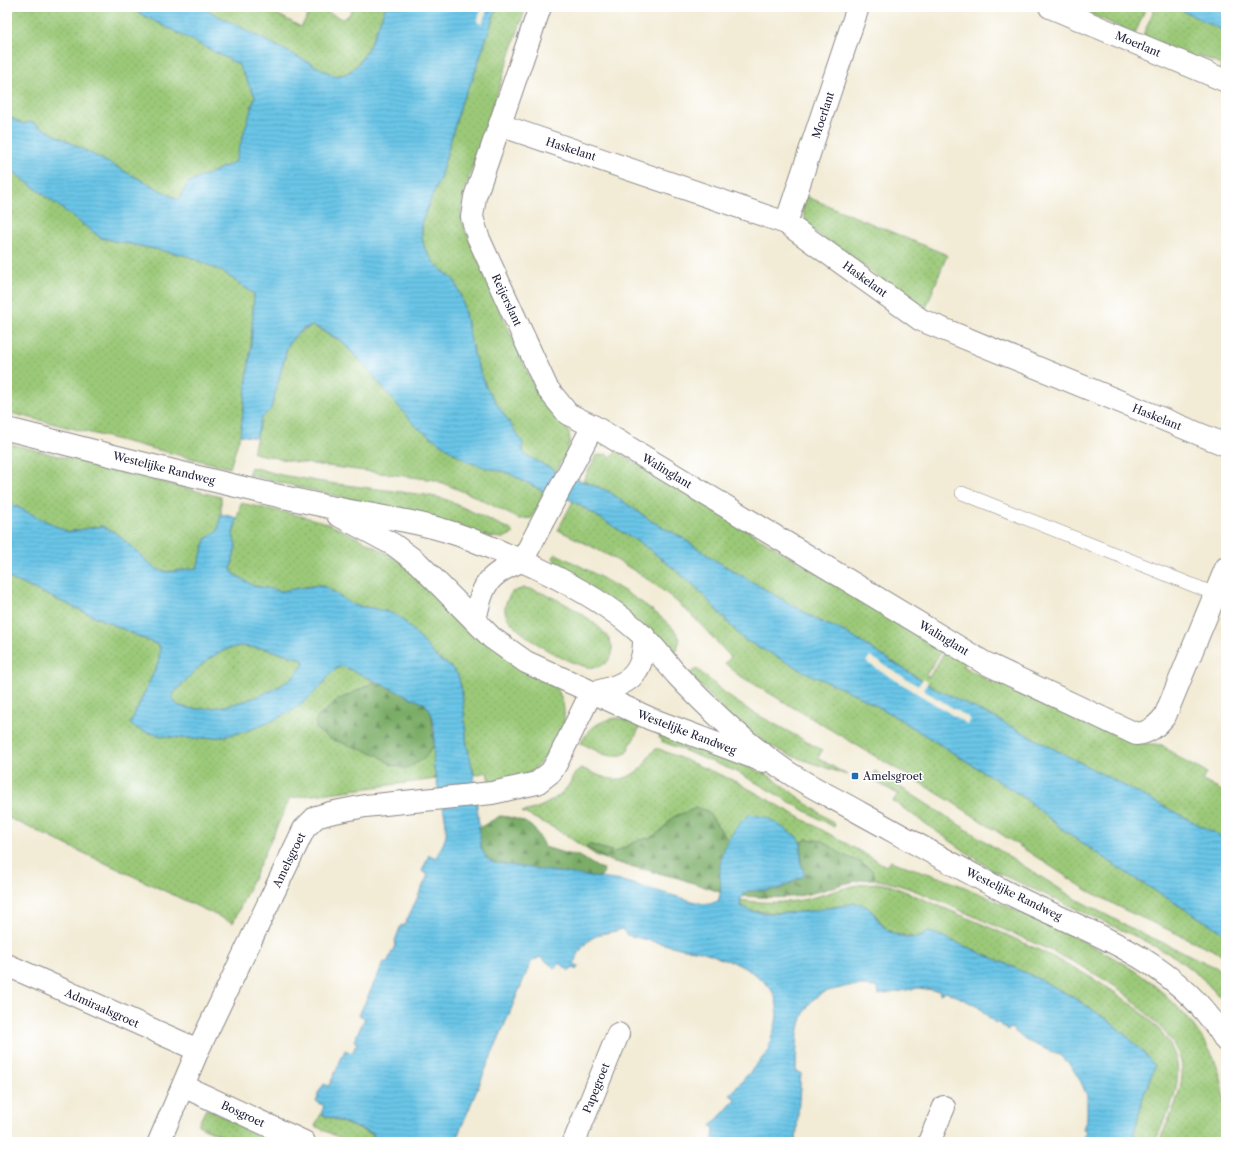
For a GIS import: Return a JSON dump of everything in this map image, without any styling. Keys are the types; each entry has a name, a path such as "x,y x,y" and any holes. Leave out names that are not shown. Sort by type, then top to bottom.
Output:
{"street":[{"name":"Reijerslant","path":"540,7 475,197 472,217 478,237 547,388 568,414 593,426"},
{"name":"Moerlant","path":"786,223 858,7"},
{"name":"Moerlant","path":"1050,7 1226,81"},
{"name":"Haskelant","path":"500,125 786,223 920,320 1226,445"},
{"path":"475,621 479,598 483,588 491,578 505,568 522,561 593,426"},
{"name":"Walinglant","path":"593,426 983,662 1136,734 1144,734 1156,726 1165,716 1226,568"},
{"name":"Westelijke Randweg","path":"7,429 321,506 416,522 468,538 522,561 605,606 644,636 674,672 718,717 783,769"},
{"name":"Westelijke Randweg","path":"321,506 394,545 418,563 492,638 526,662 591,693 651,719 783,769 941,858 1120,946 1153,965 1189,992 1214,1020 1226,1041"},
{"path":"591,693 613,689 634,676 640,667 644,652 644,636"},
{"name":"Amelsgroet","path":"159,1142 198,1050 304,829 316,817 365,806 492,793 537,783 551,772 565,749 591,693"},
{"name":"Admiraalsgroet","path":"7,965 198,1050"},
{"name":"Papegroet","path":"574,1142 618,1034"},
{"name":"Bosgroet","path":"183,1086 304,1142"},
{"path":"929,1142 944,1107"}],"lane":[{"path":"962,493 1215,594"}],"green space":[{"path":"7,7 129,7 238,64 255,96 236,162 188,183 179,200 31,122 23,124 7,116"},
{"path":"201,7 264,7 301,27 313,7 343,19 349,15 353,7 386,7 371,42 361,60 347,73 335,76"},
{"path":"497,7 526,7 464,192 461,212 463,225 538,396 542,402 560,418 568,431 570,438 569,446 556,471 525,455 522,450 486,387 474,355 462,300 455,281 435,264 425,249 422,238 422,221 440,178 462,101 473,78"},
{"path":"1075,7 1146,7 1135,34"},
{"path":"1155,7 1175,7 1226,32 1226,71 1220,69 1221,65 1198,55 1197,59 1143,36"},
{"path":"7,167 101,238 188,256 223,272 254,294 251,347 240,435 230,468 7,412"},
{"path":"805,196 947,255 925,310 811,229 806,221 804,213 803,205"},
{"path":"313,326 341,341 436,439 454,453 490,469 506,472 545,492 532,518 519,519 474,496 435,480 296,462 253,453 261,419 271,409 288,345 299,333"},
{"path":"7,443 221,497 221,514 218,530 206,539 197,568 168,572 156,569 116,533 101,526 68,532 7,502"},
{"path":"616,451 943,649 926,675 929,677 946,650 965,662 963,666 995,684 998,679 1132,742 1162,745 1184,761 1207,773 1203,781 1226,793 1226,839 995,718 936,689 843,631 823,623 718,562 681,537 653,522 608,491 583,481 596,456 606,454 611,457"},
{"path":"251,467 281,475 329,483 426,495 445,499 511,530 514,533 503,538 490,537 408,513 248,475"},
{"path":"573,501 646,547 678,572 696,587 743,639 855,694 891,714 1022,796 1062,829 1134,878 1226,934 1226,956 1127,911 1087,890 952,802 737,674 725,663 731,657 671,596 624,564 558,530"},
{"path":"241,503 296,515 328,524 380,550 410,568 555,686 563,703 564,721 555,743 537,766 526,776 513,780 489,781 487,772 474,775 467,746 462,691 458,675 385,611 353,605 326,587 319,585 282,591 254,586 234,574 231,569 236,546 233,535"},
{"path":"556,554 605,579 660,616 673,628 680,639 674,658 558,567 553,557"},
{"path":"7,577 160,646 159,661 130,724 140,729 161,736 183,738 217,737 342,666 377,681 336,701 378,755 392,765 424,759 434,745 434,767 436,779 290,798 233,923 7,817"},
{"path":"524,588 552,597 588,618 602,631 611,643 612,656 601,666 592,667 579,665 549,651 521,632 511,623 506,615 505,606 512,592"},
{"path":"241,646 267,649 302,659 304,662 296,674 280,686 259,696 213,708 193,709 178,705 172,696 195,670 203,663 221,652"},
{"path":"697,669 731,698 749,710 822,750 818,758 847,775 792,756 769,745 734,722 689,674"},
{"path":"377,681 425,704 430,709 434,745 424,759 405,769 392,765 378,755 330,739 316,729 316,719 336,701"},
{"path":"618,718 641,725 626,753 609,756 581,743 584,737 596,725 606,720"},
{"path":"662,733 768,775 835,824 834,827 737,772 661,741 659,736"},
{"path":"656,749 735,781 886,866 890,861 962,886 1081,941 1131,968 1153,984 1174,1003 1193,1025 1210,1051 1219,1073 1224,1095 1226,1142 1159,1142 1176,1103 1179,1092 1182,1071 1181,1061 1172,1042 1163,1030 1136,1003 1113,985 1065,958 941,901 914,890 873,879 875,876 860,862 843,855 823,841 807,839 801,843 796,836 745,818 728,840 707,811 697,808 673,817 661,831 650,838 639,840 615,852 588,844 586,847 606,859 597,856 558,830 522,812 535,809 553,800 568,786 575,774 581,768 611,779 625,778 641,768 651,753"},
{"path":"875,771 1074,898 1131,928 1226,972 1226,1004 1202,978 1175,957 1139,938 992,870 893,801 898,794 871,779"},
{"path":"697,808 707,811 728,840 720,868 722,880 720,892 678,878 610,861 586,847 588,844 615,852 639,840 650,838 661,831 673,817"},
{"path":"500,816 510,817 530,825 545,847 567,854 578,855 603,869 604,872 601,876 595,878 502,866 489,860 481,847 479,828"},
{"path":"807,839 823,841 843,855 860,862 872,870 875,876 873,879 844,884 798,896 777,898 742,896 747,891 779,889 799,879 803,869 801,864 801,843"},
{"path":"877,883 889,885 914,895 1022,942 1065,963 1105,986 1140,1011 1165,1037 1177,1064 1177,1084 1171,1104 1155,1142 1132,1142 1143,1097 1155,1066 1133,1042 1109,1022 1056,988 1027,973 939,935 928,932 918,938 895,934 885,928 874,913 855,903 811,912 784,913 749,911 741,906 740,900 754,902 796,901 856,885"},
{"path":"206,1109 280,1142 234,1142 198,1125"},
{"path":"321,1114 374,1135 378,1140 379,1136 393,1142 348,1142 315,1126"}],"water":[{"path":"127,7 201,7 335,76 347,73 361,60 371,42 386,7 497,7 473,78 462,101 440,178 422,221 422,238 425,249 435,264 455,281 462,300 474,355 486,387 523,443 522,450 525,455 556,471 608,491 653,522 681,537 718,562 823,623 843,631 936,689 995,718 1226,839 1226,934 1134,878 1062,829 1022,796 891,714 855,694 811,675 743,639 696,587 678,572 646,547 573,501 545,492 506,472 468,462 454,453 415,426 365,366 341,341 321,329 313,326 303,329 294,337 288,345 271,409 261,419 256,438 240,435 251,347 254,294 223,272 188,256 101,238 7,167 7,116 23,124 31,122 179,200 188,183 235,162 255,96 238,64"},
{"path":"1175,7 1226,7 1226,32 1222,30"},
{"path":"7,502 68,532 101,526 116,533 156,569 168,572 197,568 206,539 218,530 221,514 237,518 233,534 236,546 231,569 234,574 254,586 282,591 319,585 326,587 353,605 377,609 394,614 403,620 438,659 451,667 458,675 462,691 467,746 474,775 481,847 486,858 494,863 622,881 703,904 710,904 718,901 721,888 721,860 726,845 734,831 750,814 768,818 796,836 801,843 801,864 805,875 779,889 747,891 740,900 741,906 751,911 779,913 829,908 855,903 861,904 870,909 885,928 896,935 918,938 928,932 939,935 1027,973 1083,1004 1109,1022 1133,1042 1155,1066 1143,1097 1132,1142 1080,1142 1087,1131 1083,1129 1087,1117 1087,1096 1081,1082 1069,1063 1059,1055 1025,1040 1011,1028 1008,1031 999,1023 995,1023 977,1006 946,991 940,994 940,991 918,988 879,995 878,987 847,986 822,993 813,1000 802,1017 799,1028 797,1050 796,1071 801,1073 796,1142 710,1142 713,1139 714,1128 711,1126 736,1099 730,1095 770,1049 768,1047 777,1017 777,1005 774,995 760,978 733,962 722,960 704,952 684,949 627,935 622,929 599,935 589,940 582,948 574,964 579,966 576,970 574,968 569,971 560,963 555,968 540,957 531,962 455,1142 393,1142 379,1136 377,1140 373,1138 374,1134 321,1114 324,1106 316,1101 319,1096 317,1095 324,1084 329,1086 345,1050 352,1053 357,1043 354,1041 365,1018 359,1015 384,962 387,963 396,943 395,941 401,925 404,926 428,875 422,871 429,855 436,858 446,835 444,811 435,777 433,761 434,726 430,711 425,704 342,666 335,670 316,691 300,705 285,715 252,729 235,734 199,738 164,736 146,732 137,729 130,724 159,661 160,646 7,577","holes":["241,646 267,649 302,659 304,662 296,674 280,686 259,696 236,703 213,708 193,709 178,705 172,696 196,670 212,657 221,652"]}],"pier":[{"path":"482,7 488,7 482,24 477,22"},
{"path":"870,656 918,686 923,679 928,682 923,690 971,719 967,724 866,662"}],"place":[{"name":"Amelsgroet","path":"855,776"}]}
